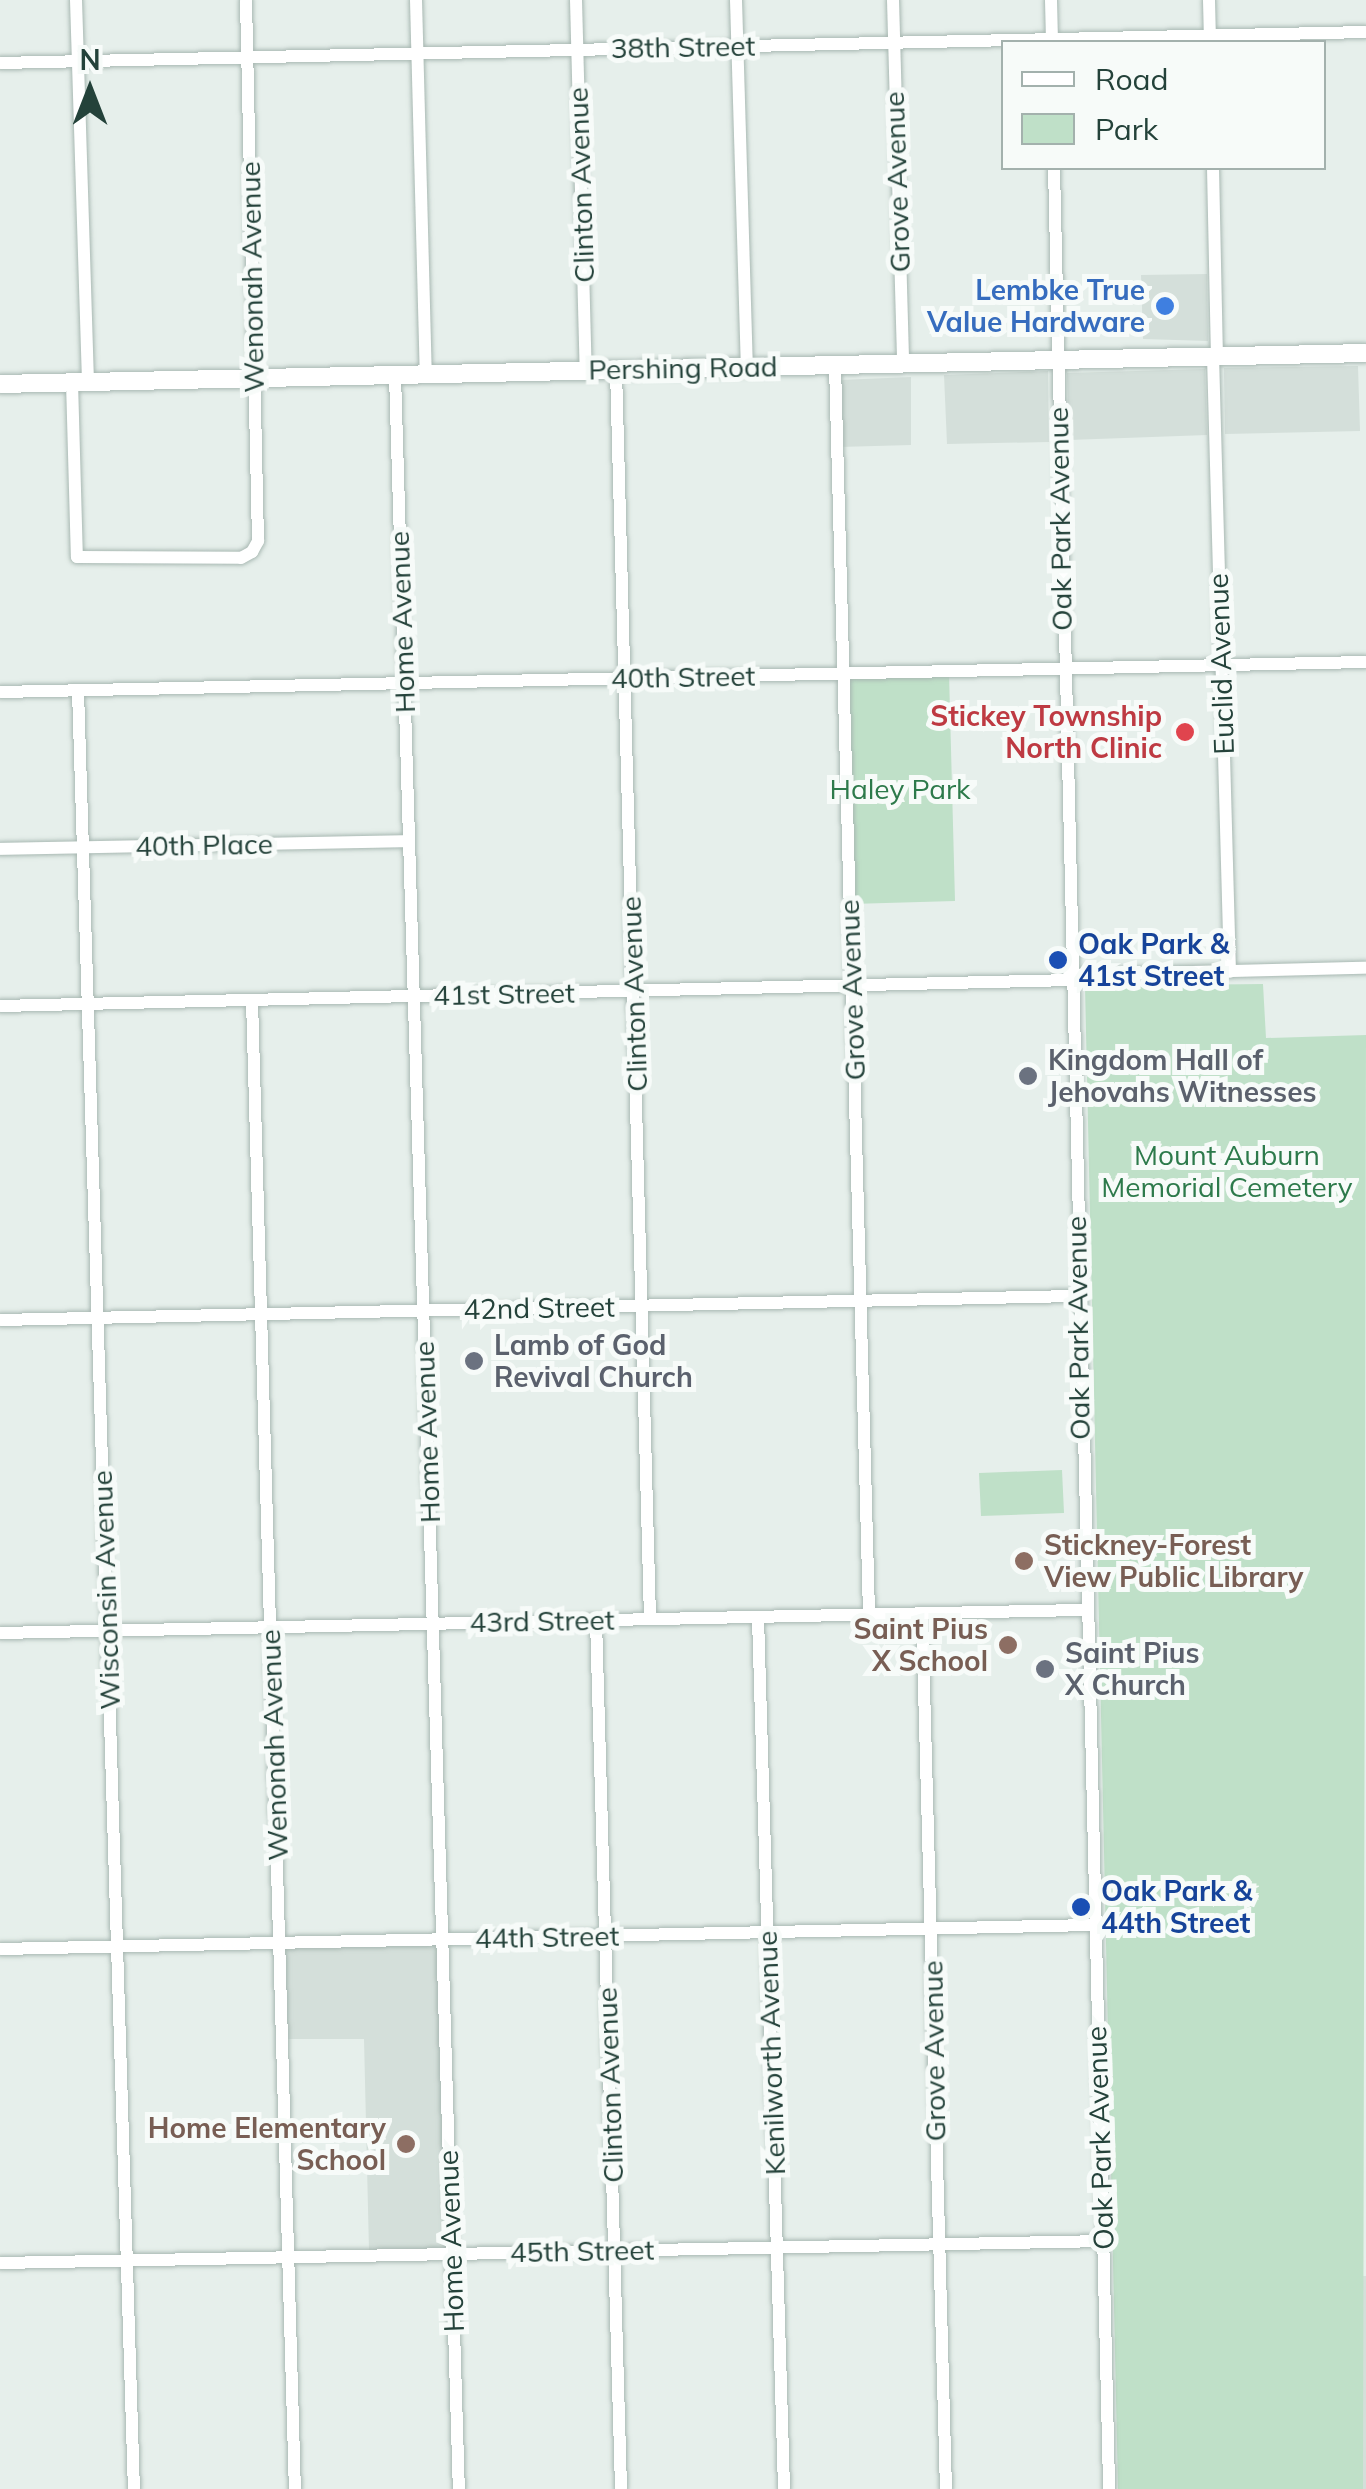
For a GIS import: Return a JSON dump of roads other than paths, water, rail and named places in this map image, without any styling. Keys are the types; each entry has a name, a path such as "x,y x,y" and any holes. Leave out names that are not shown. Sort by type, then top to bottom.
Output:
{"main road":[{"name":"Pershing Road","path":"0,384 1366,353"}],"street":[{"path":"76,0 80,382"},
{"name":"Wenonah Avenue","path":"80,382 77,557 241,558 252,552 258,541 246,0"},
{"path":"416,0 426,374"},
{"name":"Clinton Avenue","path":"576,0 586,370"},
{"path":"736,0 747,367"},
{"name":"Grove Avenue","path":"892,0 902,363"},
{"path":"1052,0 1052,40"},
{"path":"1210,0 1210,39"},
{"name":"38th Street","path":"1131,40 1366,32"},
{"name":"38th Street","path":"0,63 1001,41"},
{"name":"Oak Park Avenue","path":"1054,170 1069,977 1108,2489"},
{"name":"Euclid Avenue","path":"1213,170 1220,665 1230,972"},
{"name":"Grove Avenue","path":"834,365 869,1614"},
{"name":"Clinton Avenue","path":"616,370 650,1619"},
{"name":"Home Avenue","path":"395,375 459,2489"},
{"name":"40th Street","path":"0,692 1366,662"},
{"name":"Wisconsin Avenue","path":"78,690 134,2489"},
{"name":"40th Place","path":"0,849 409,841"},
{"name":"41st Street","path":"0,1006 1366,968"},
{"name":"Wenonah Avenue","path":"252,1000 295,2489"},
{"name":"42nd Street","path":"0,1320 1078,1296"},
{"name":"43rd Street","path":"0,1633 1084,1610"},
{"name":"Grove Avenue","path":"922,1614 946,2489"},
{"name":"Kenilworth Avenue","path":"758,1617 784,2489"},
{"name":"Clinton Avenue","path":"596,1620 622,2489"},
{"name":"44th Street","path":"0,1948 1094,1925"},
{"name":"45th Street","path":"0,2263 1103,2241"}],"place":[{"name":"Lembke True Value Hardware","path":"1165,306"},
{"name":"Stickey Township North Clinic","path":"1185,732"},
{"name":"Oak Park & 41st Street","path":"1058,960"},
{"name":"Kingdom Hall of Jehovahs Witnesses","path":"1028,1076"},
{"name":"Lamb of God Revival Church","path":"474,1361"},
{"name":"Stickney-Forest View Public Library","path":"1024,1561"},
{"name":"Saint Pius X School","path":"1008,1645"},
{"name":"Saint Pius X Church","path":"1045,1669"},
{"name":"Oak Park & 44th Street","path":"1081,1907"},
{"name":"Home Elementary School","path":"406,2144"}],"park label":[{"name":"Haley Park","path":"900,789"},
{"name":"Mount Auburn Memorial Cemetery","path":"1227,1171"}]}
